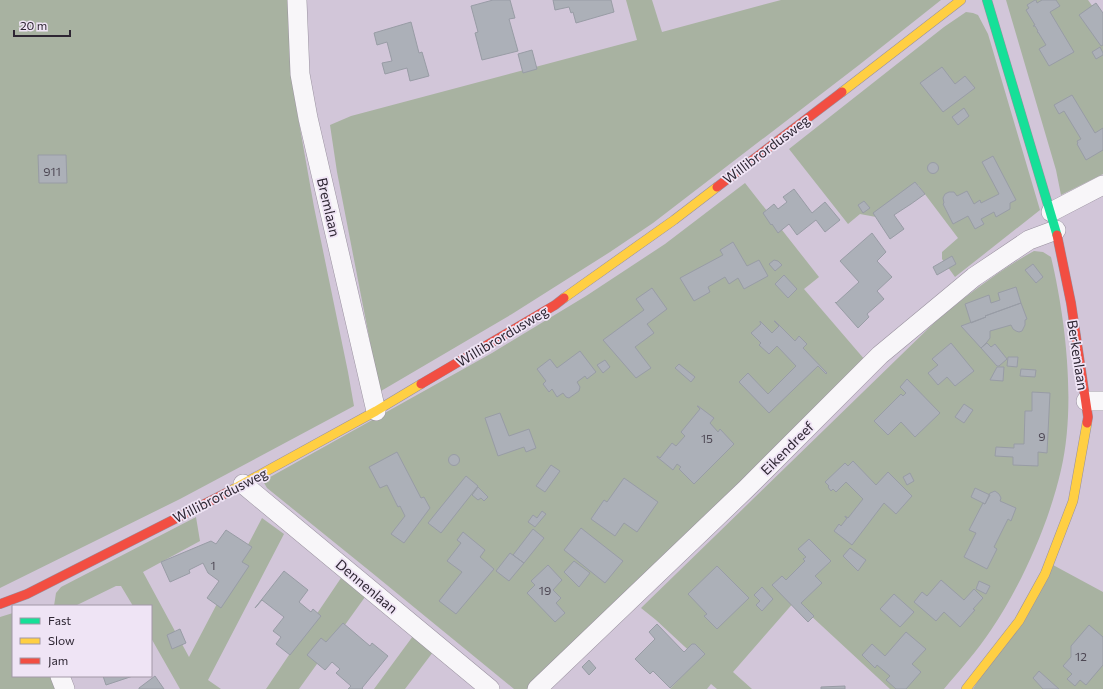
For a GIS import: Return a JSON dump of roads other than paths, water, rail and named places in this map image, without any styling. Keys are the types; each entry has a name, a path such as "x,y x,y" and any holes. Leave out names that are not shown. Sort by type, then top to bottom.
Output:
{"street":[{"name":"Bremlaan","path":"297,0 300,74 308,118 376,411"},
{"name":"Willibrordusweg","path":"0,604 29,600 376,411 555,305 674,220 961,0"},
{"name":"Berkenlaan","path":"966,689 1019,621 1045,574 1073,501 1088,417 1094,401 1053,221 987,0"},
{"name":"Eikendreef","path":"537,689 746,488 880,355 974,277 1029,240 1103,185"},
{"name":"Dennenlaan","path":"243,484 490,689"},
{"path":"60,677 65,689"}]}
